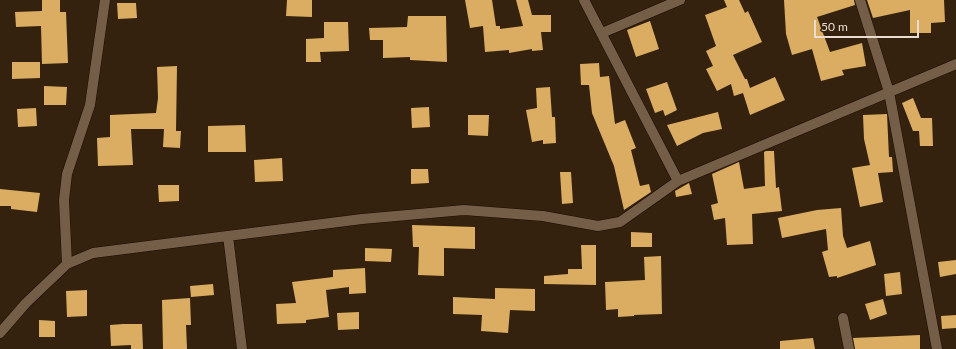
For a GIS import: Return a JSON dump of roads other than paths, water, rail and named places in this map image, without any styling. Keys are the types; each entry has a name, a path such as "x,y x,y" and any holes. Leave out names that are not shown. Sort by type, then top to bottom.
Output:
{"street":[{"path":"67,264 64,200 67,174 90,106 105,0"},
{"path":"584,0 678,181"},
{"path":"602,33 680,0"},
{"path":"860,0 889,92 937,349"},
{"path":"0,333 26,303 67,264 93,253 362,219 464,210 543,216 598,226 620,222 678,181 956,64"},
{"path":"228,236 242,349"},
{"path":"843,318 849,349"}]}
